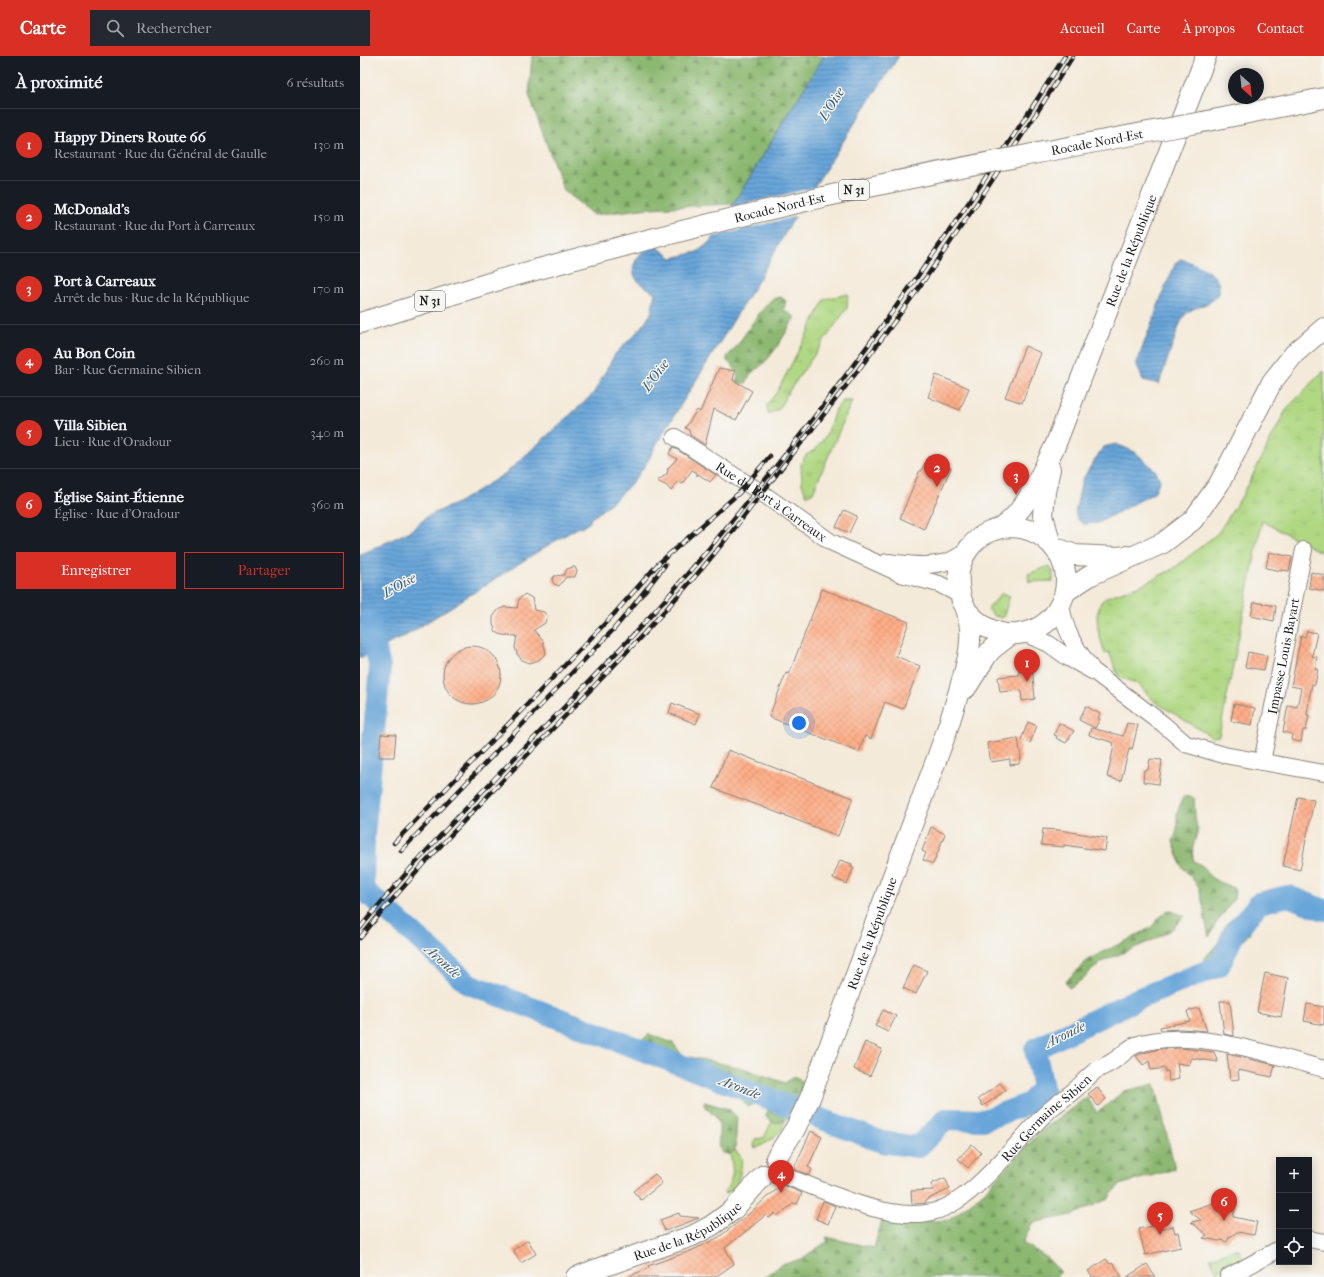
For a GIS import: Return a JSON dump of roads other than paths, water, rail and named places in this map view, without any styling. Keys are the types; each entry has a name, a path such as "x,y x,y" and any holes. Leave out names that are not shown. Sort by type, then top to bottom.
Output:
{"main road":[{"name":"Rue de la République","path":"1001,528 1012,520 1024,505 1055,446 1206,56"},
{"name":"Rocade Nord-Est","path":"360,323 569,261 783,206 887,183 1324,98"},
{"path":"1063,598 1091,575 1163,543 1193,520 1219,484 1272,382 1294,354 1324,328"},
{"name":"Rue de la République","path":"1053,545 1043,515 1045,492 1055,446"},
{"path":"1053,545 1063,562 1066,576 1063,598 1054,615 1045,624 1033,630 1017,634 999,633 989,630 980,624 964,603 958,585 959,570 966,552 986,534 1001,528 1014,527 1027,529 1039,534 1053,545 1074,555 1117,557 1135,555"},
{"name":"Rue de la République","path":"576,1277 692,1236 711,1226 733,1210 773,1168 798,1124 810,1098 934,766 956,703 966,667 970,641 964,603"},
{"name":"Rue de la République","path":"956,703 992,649 1017,634"}],"street":[{"name":"Rue du Port à Carreaux","path":"675,436 762,493 831,542 901,574 939,584 964,603"},
{"name":"Impasse Louis Bayart","path":"1262,762 1304,550"},
{"name":"Rue du Port à Carreaux","path":"871,561 905,564 934,564 949,561 966,552"},
{"path":"1063,598 1064,621 1072,643 1096,674"},
{"path":"1017,634 1049,644 1067,657 1096,674 1163,724 1186,744 1224,755 1324,773"},
{"name":"Rue Germaine Sibien","path":"773,1168 790,1178 862,1204 892,1212 928,1213 950,1205 972,1190 1045,1114 1096,1071 1115,1060 1134,1045 1174,1039 1204,1040 1249,1049 1324,1069"},
{"path":"1312,1240 1324,1242"},
{"path":"1228,1277 1276,1250"}],"water":[{"name":"L'Oise","path":"824,56 899,56 788,228 756,284 636,478 620,495 590,519 590,522 581,528 579,527 545,547 407,635 360,658 360,555 410,531 428,516 459,502 506,473 593,394 615,354 637,332 651,314 655,293 637,280 633,269 637,259 652,243 672,258 697,252 710,242"},
{"path":"1181,259 1210,273 1218,282 1219,290 1217,296 1212,301 1190,311 1183,317 1159,384 1143,380 1137,366 1137,362 1164,290 1176,262"},
{"path":"1116,444 1135,452 1155,470 1160,480 1154,493 1098,523 1084,524 1078,520 1075,513 1082,480 1103,447"}],"waterway":[{"name":"Aronde","path":"369,620 380,668 364,834 363,889 469,984 882,1142 918,1147 946,1119 984,1120 1030,1103 1043,1088 1035,1049 1135,1000 1219,966 1235,932 1259,903 1288,896 1324,910"}],"railway":[{"path":"360,928 435,841 594,677 671,593 777,465 828,399 927,264 1020,126 1065,56"},
{"path":"360,938 401,890 487,796 620,659 663,613 716,552 900,315 987,188 1073,56"},
{"path":"394,843 614,614 658,564 739,493 770,456"},
{"path":"401,851 613,630 665,565"}],"place":[{"name":"McDonald's","path":"937,487"},
{"name":"Port à Carreaux","path":"1016,495"},
{"name":"Happy Diners Route 66","path":"1027,682"},
{"name":"Au Bon Coin","path":"781,1193"},
{"name":"Église Saint-Étienne","path":"1224,1221"},
{"name":"Villa Sibien","path":"1160,1235"}]}
